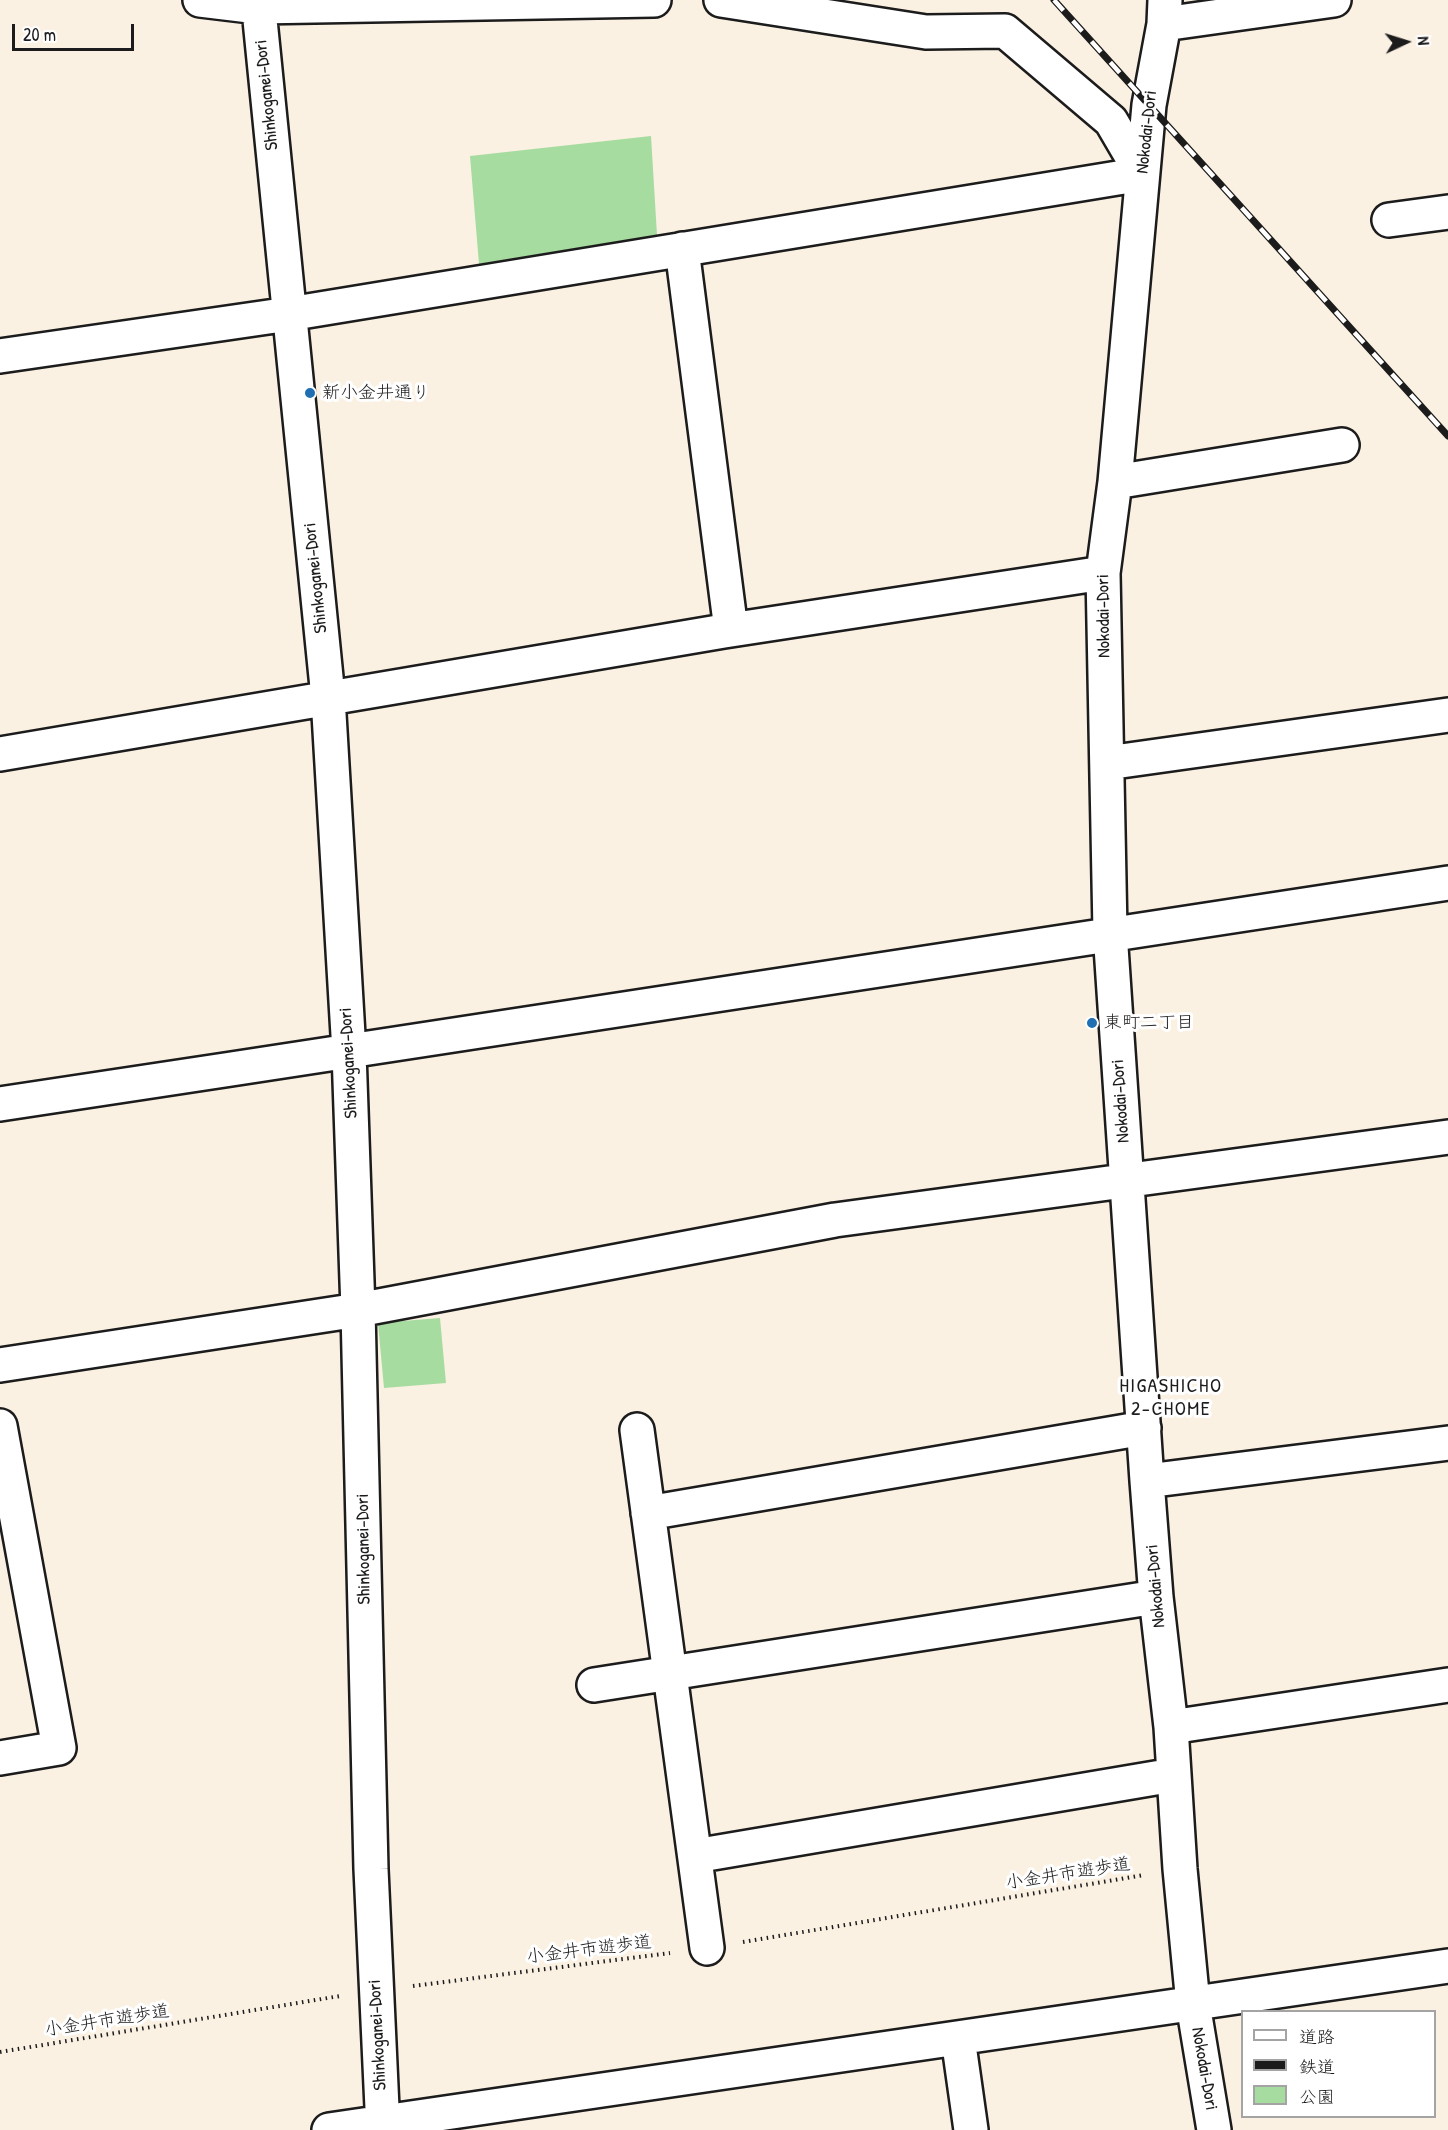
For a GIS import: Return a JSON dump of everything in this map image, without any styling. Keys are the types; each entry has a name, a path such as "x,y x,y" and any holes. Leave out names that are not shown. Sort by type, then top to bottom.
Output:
{"street":[{"path":"200,0 258,4 654,0"},
{"path":"0,356 289,314 1143,174 1111,121 1005,31 926,33 721,0"},
{"path":"1165,12 1334,0"},
{"name":"Shinkoganei-Dori","path":"258,4 328,697 349,1052 358,1310 375,1990 382,2126"},
{"name":"Nokodai-Dori","path":"1165,12 1149,105 1115,482 1103,573 1110,932 1156,1597 1171,1727 1180,1869 1193,2004 1214,2130"},
{"path":"1389,220 1448,212"},
{"path":"682,249 731,630"},
{"path":"1115,482 1342,445"},
{"path":"0,754 731,630 1103,573"},
{"path":"1107,763 1448,715"},
{"path":"0,1104 349,1052 1110,932 1448,883"},
{"path":"0,1365 358,1310 835,1220 1448,1137"},
{"path":"0,1426 59,1748 0,1758"},
{"path":"648,1513 1144,1428"},
{"path":"637,1430 707,1948"},
{"path":"1147,1481 1448,1443"},
{"path":"594,1685 1156,1597"},
{"path":"1171,1727 1448,1685"},
{"path":"695,1856 1173,1774"},
{"path":"329,2130 382,2126 1448,1966"},
{"path":"958,2038 971,2130"}],"path":[{"name":"小金井市遊歩道","path":"0,2052 375,1990 707,1948 1180,1869"}],"green space":[{"path":"651,136 657,235 479,264 470,156"},
{"path":"440,1318 446,1383 384,1388 378,1323"}],"railway":[{"path":"1054,0 1448,436"}],"place":[{"name":"新小金井通り","path":"310,393"},
{"name":"東町二丁目","path":"1092,1023"}],"district":[{"name":"HIGASHICHO 2-CHOME","path":"1171,1398"}]}
